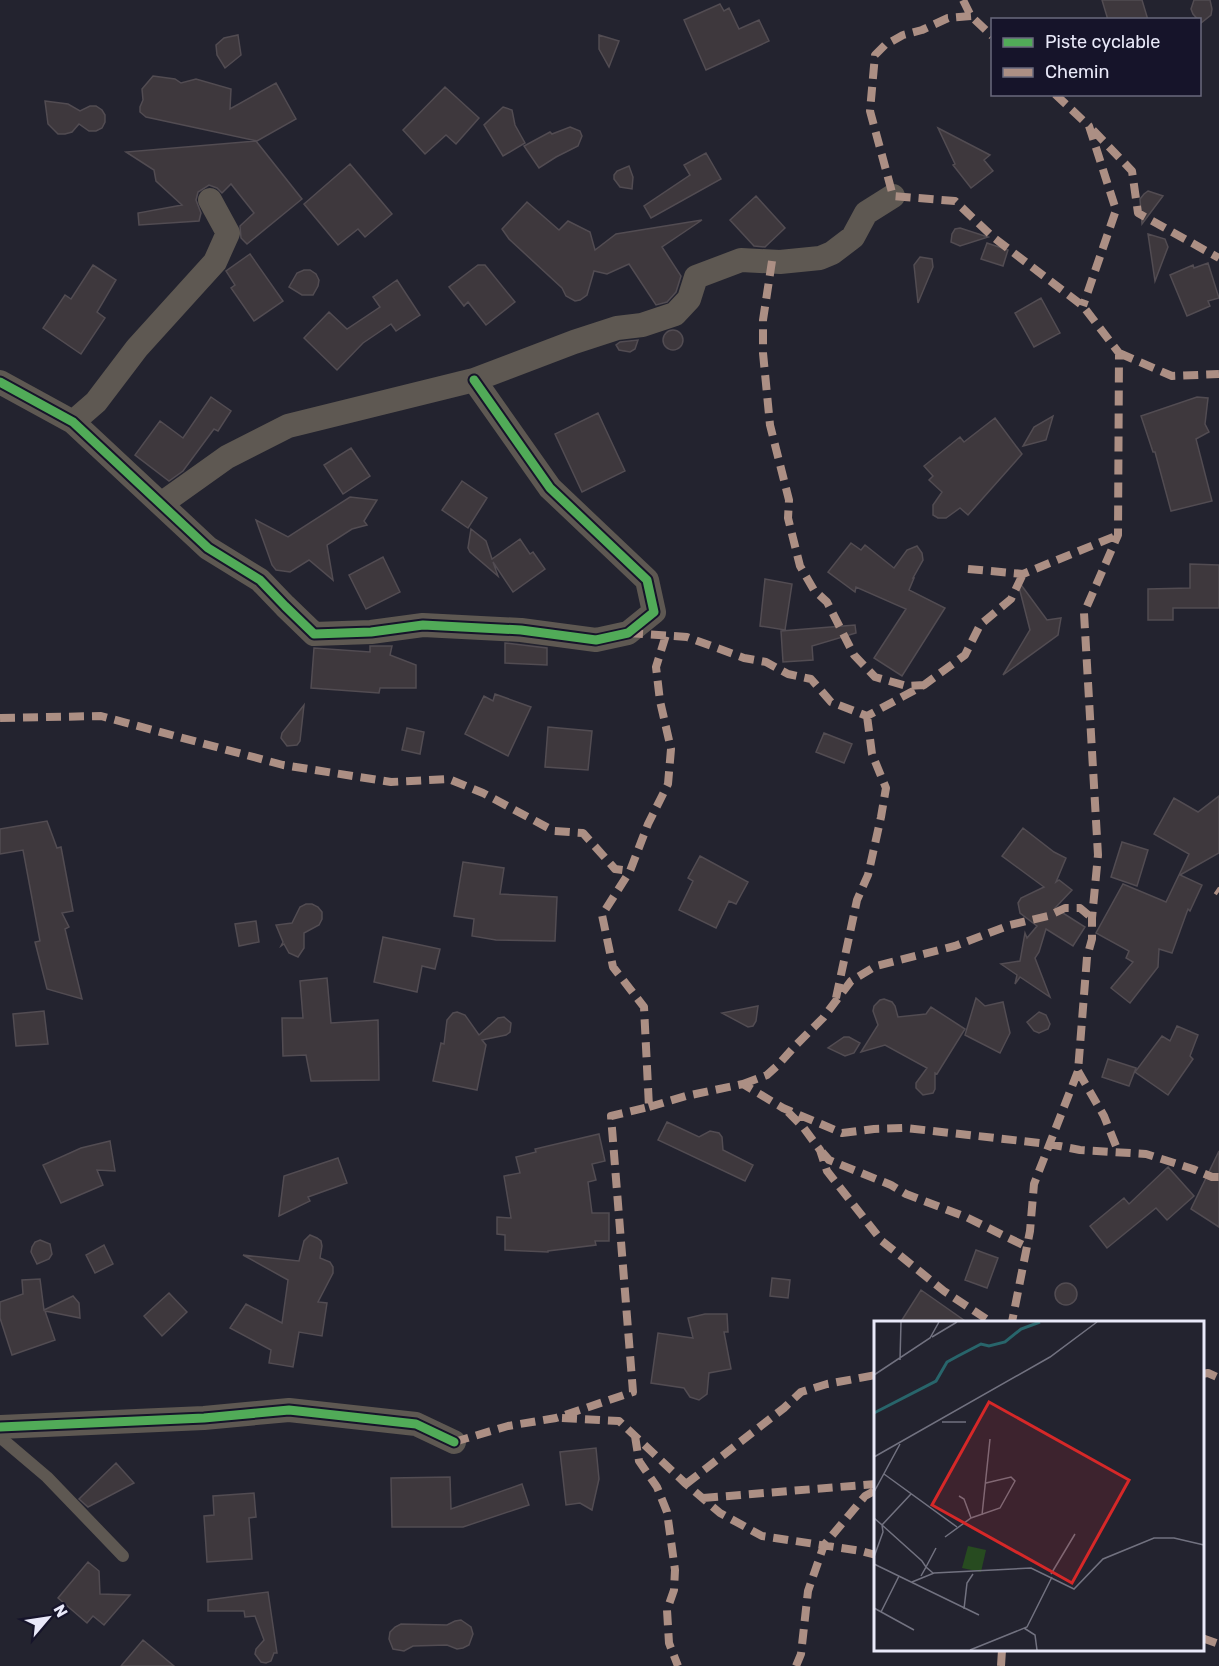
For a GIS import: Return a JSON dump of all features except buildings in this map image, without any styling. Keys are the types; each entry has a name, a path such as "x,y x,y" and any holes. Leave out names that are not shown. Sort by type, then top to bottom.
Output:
{"street":[{"path":"161,504 227,457 288,426 474,380 607,332 642,325 675,314 689,299 696,277 741,260 780,262 820,258 832,253 853,237 866,213 893,196"},
{"path":"73,422 96,402 137,348 216,262 228,233 210,200"},
{"path":"0,382 73,422 208,548 260,580 314,634 371,632 423,625 521,630 596,640 628,633 654,612 647,580 550,488 474,380"},
{"path":"0,1427 204,1418 290,1410 416,1424 454,1442"}],"lane":[{"path":"0,1437 47,1477 123,1556"}],"marked path":[{"path":"963,0 971,16 991,35"},
{"path":"971,16 948,18 922,30 903,35 885,45 875,55 870,111 893,196 955,201 993,237 1083,306 1119,353 1118,535 1084,613 1098,855 1078,1071 1034,1184 1030,1231 1012,1321"},
{"path":"1057,96 1089,126 1116,210 1083,306"},
{"path":"1093,130 1132,171 1138,213 1219,258"},
{"path":"772,261 763,320 763,353 770,425 789,500 788,518 800,566 814,590 827,602 854,655 875,677 907,686 924,685"},
{"path":"1119,353 1172,376 1219,374"},
{"path":"968,569 1023,574 1118,535"},
{"path":"628,633 687,637 744,658 766,662 788,674 811,679 831,702 867,716 924,685 965,655 980,625 1011,599 1023,574"},
{"path":"454,1442 508,1426 556,1418 633,1392 611,1116 649,1107 644,1007 613,967 602,915 630,871 648,824 668,784 671,749 660,701 656,667 666,635"},
{"path":"0,718 101,716 283,765 391,782 449,779 483,793 554,831 583,833 615,869 630,871"},
{"path":"836,998 857,900 868,875 886,788 872,754 867,716"},
{"path":"743,1084 767,1075 823,1018 851,981 876,966 955,946 1010,925 1048,916 1065,908 1080,908 1092,918"},
{"path":"1078,1071 1104,1116 1118,1151"},
{"path":"649,1107 686,1096 743,1084 783,1108 842,1133 906,1128 1049,1144 1080,1150 1146,1154 1212,1177 1219,1177"},
{"path":"788,1112 803,1127 820,1150 827,1171 882,1241 944,1291 989,1321"},
{"path":"822,1152 829,1160 891,1185 906,1194 966,1217 1027,1247"},
{"path":"1204,1374 1219,1378"},
{"path":"686,1484 784,1408 801,1392 827,1384 874,1375"},
{"path":"562,1418 619,1421 720,1513 762,1536 874,1554"},
{"path":"635,1436 639,1461 657,1487 667,1512 675,1570 674,1590 667,1610 669,1643 678,1666"},
{"path":"703,1498 874,1484"},
{"path":"796,1666 801,1654 808,1591 824,1545 865,1496 874,1491"},
{"path":"1204,1639 1219,1644"},
{"path":"1001,1666 1002,1651"}],"cycle path":[{"path":"0,382 73,422 208,548 260,580 314,634 371,632 423,625 521,630 596,640 628,633 654,612 647,580 550,488 474,380"},
{"path":"0,1427 204,1418 289,1410 416,1424 454,1442"}]}
